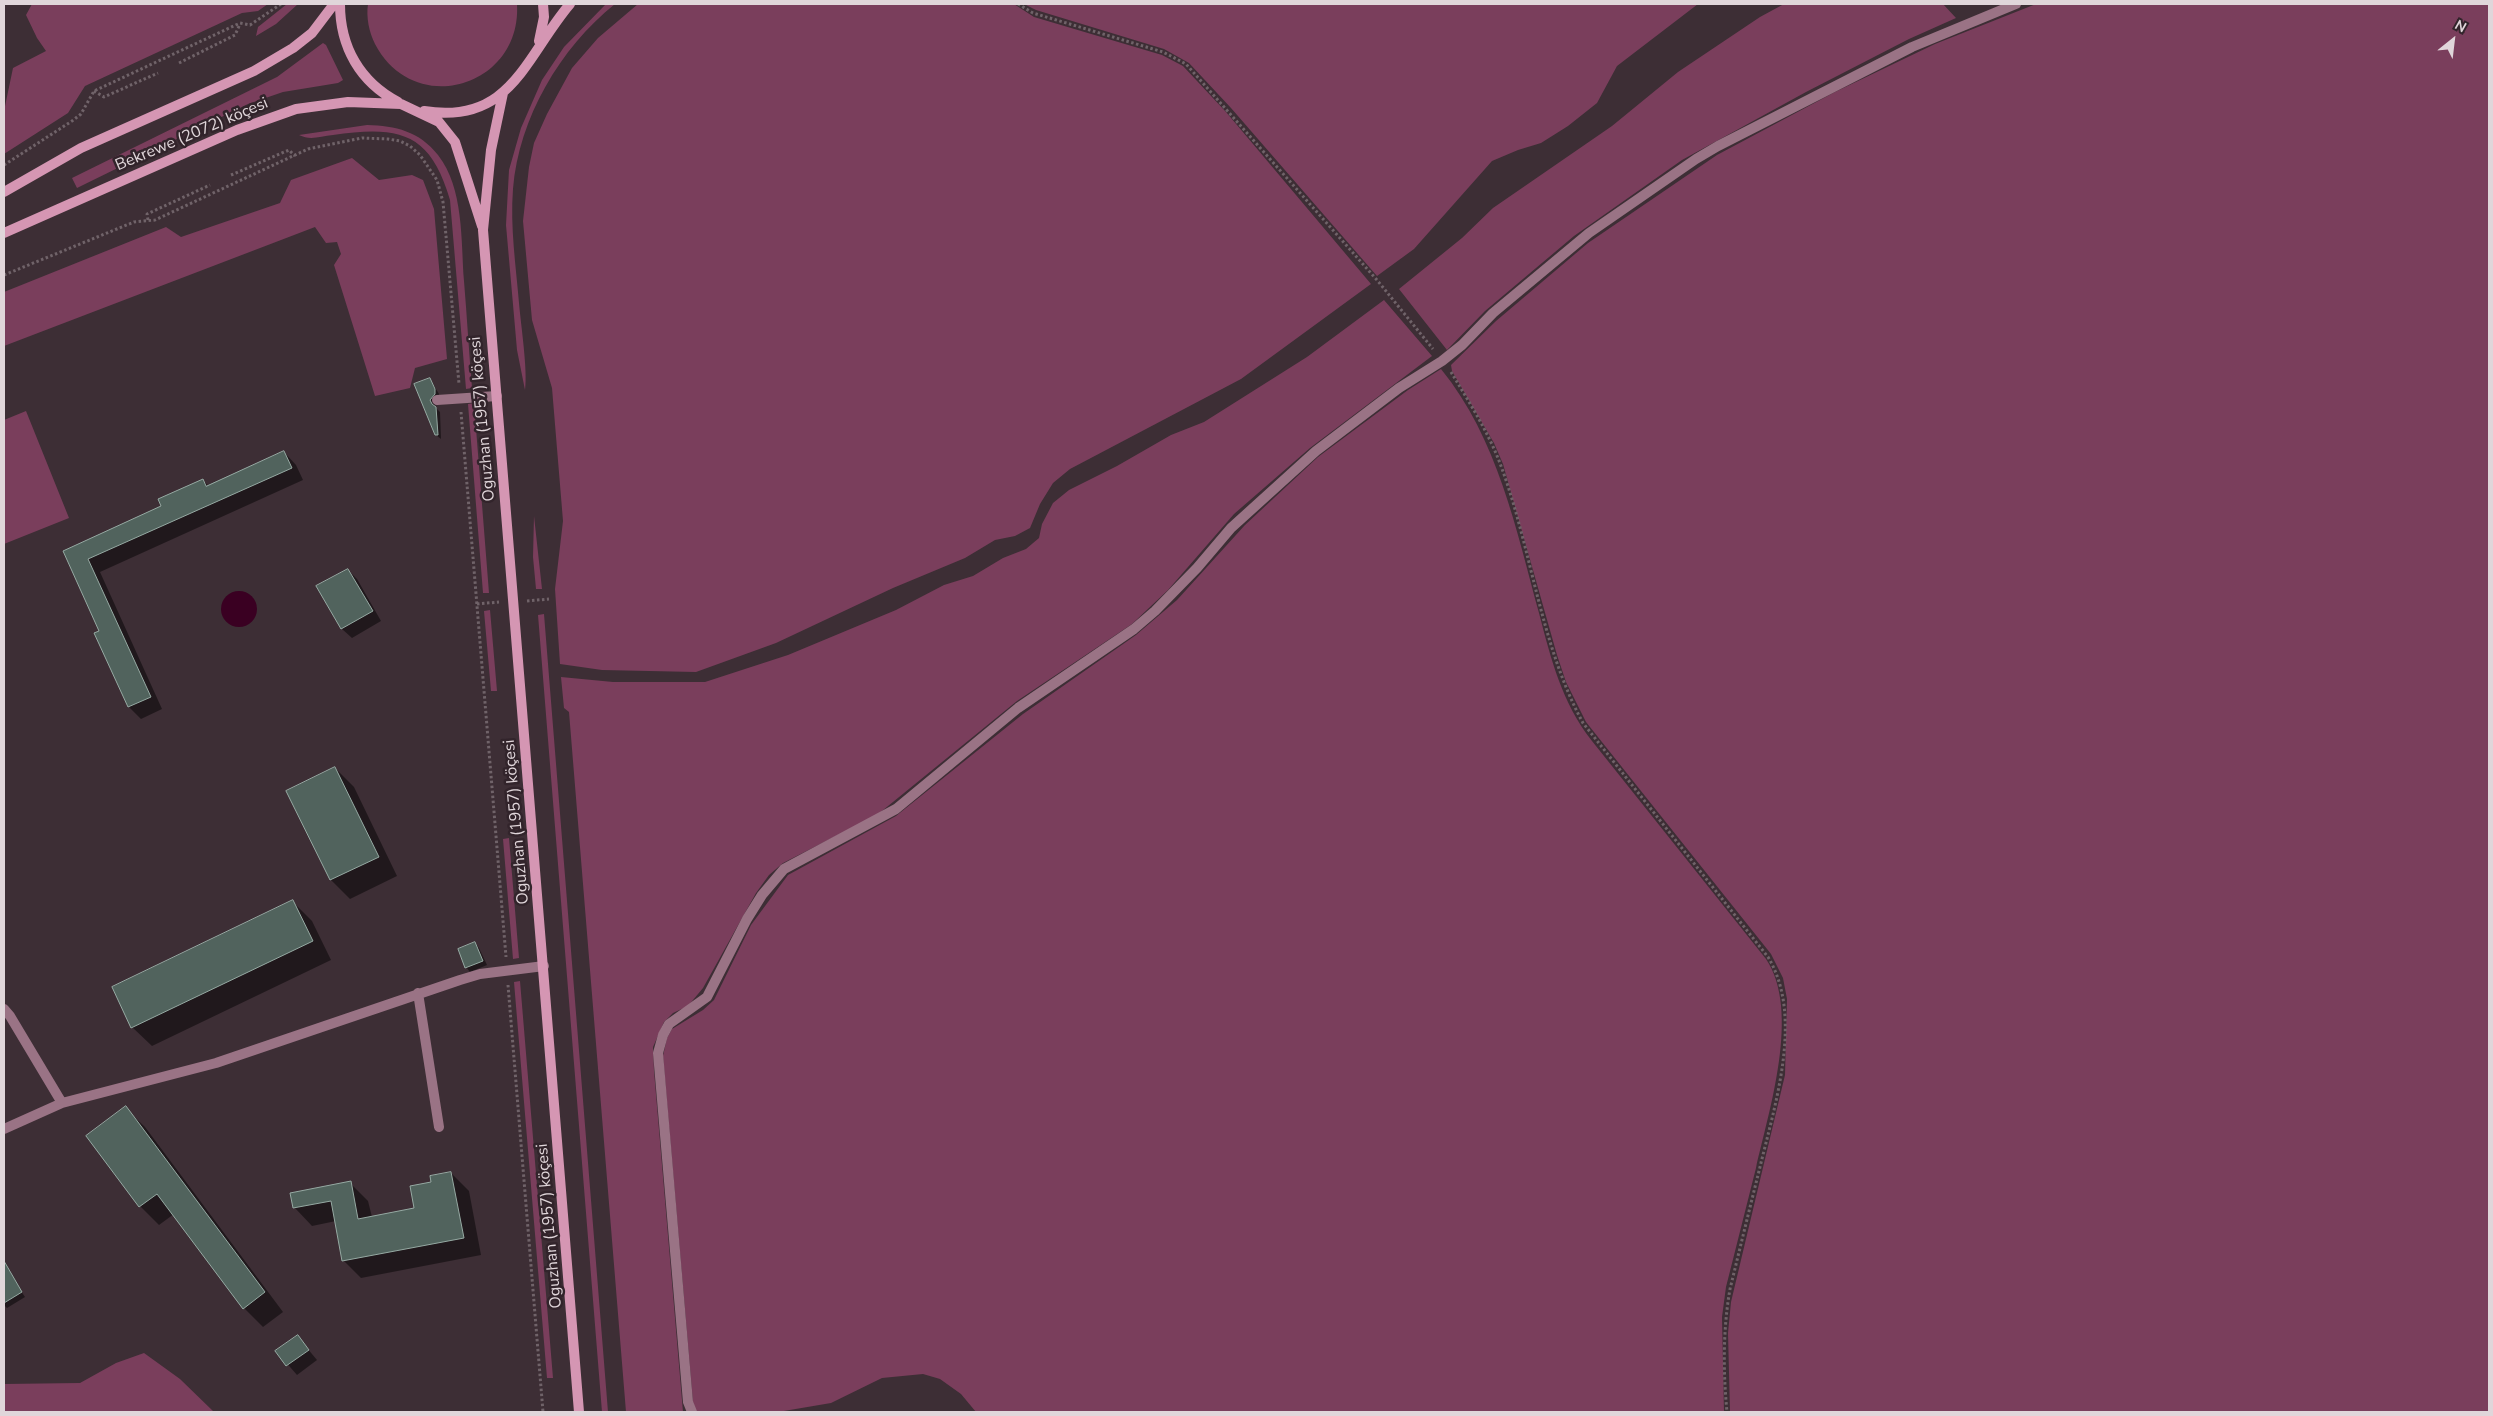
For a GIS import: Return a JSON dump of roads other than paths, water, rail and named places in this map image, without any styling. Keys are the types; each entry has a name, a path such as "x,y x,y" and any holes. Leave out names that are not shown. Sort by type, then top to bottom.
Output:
{"main road":[{"name":"Bekrewe (2072) köçesi","path":"4,192 82,148 254,71 293,48 312,33 334,4"},
{"name":"Bekrewe (2072) köçesi","path":"340,4 344,40 355,64 372,85 401,104"},
{"name":"Bekrewe (2072) köçesi","path":"536,51 543,26 543,4"},
{"name":"Bekrewe (2072) köçesi","path":"4,233 237,130 296,109 348,102 401,104 436,112 454,112 488,102 503,93 522,74 570,4"},
{"name":"Oguzhan (1957) köçesi","path":"503,93 491,150 483,230 579,1412"},
{"name":"Oguzhan (1957) köçesi","path":"401,104 439,122 455,142 483,230"}],"lane":[{"path":"692,1412 688,1402 658,1053 663,1035 669,1024 707,998 752,911 774,878 784,869 896,809 1018,708 1134,629 1155,611 1197,568 1231,528 1264,496 1316,451 1399,388 1442,361 1462,345 1493,313 1589,234 1696,159 1912,46 2016,4"},
{"path":"437,400 496,396"},
{"path":"4,1129 62,1103 216,1063 418,993 480,974 544,966"},
{"path":"418,993 439,1127"},
{"path":"4,1009 62,1103"}]}
